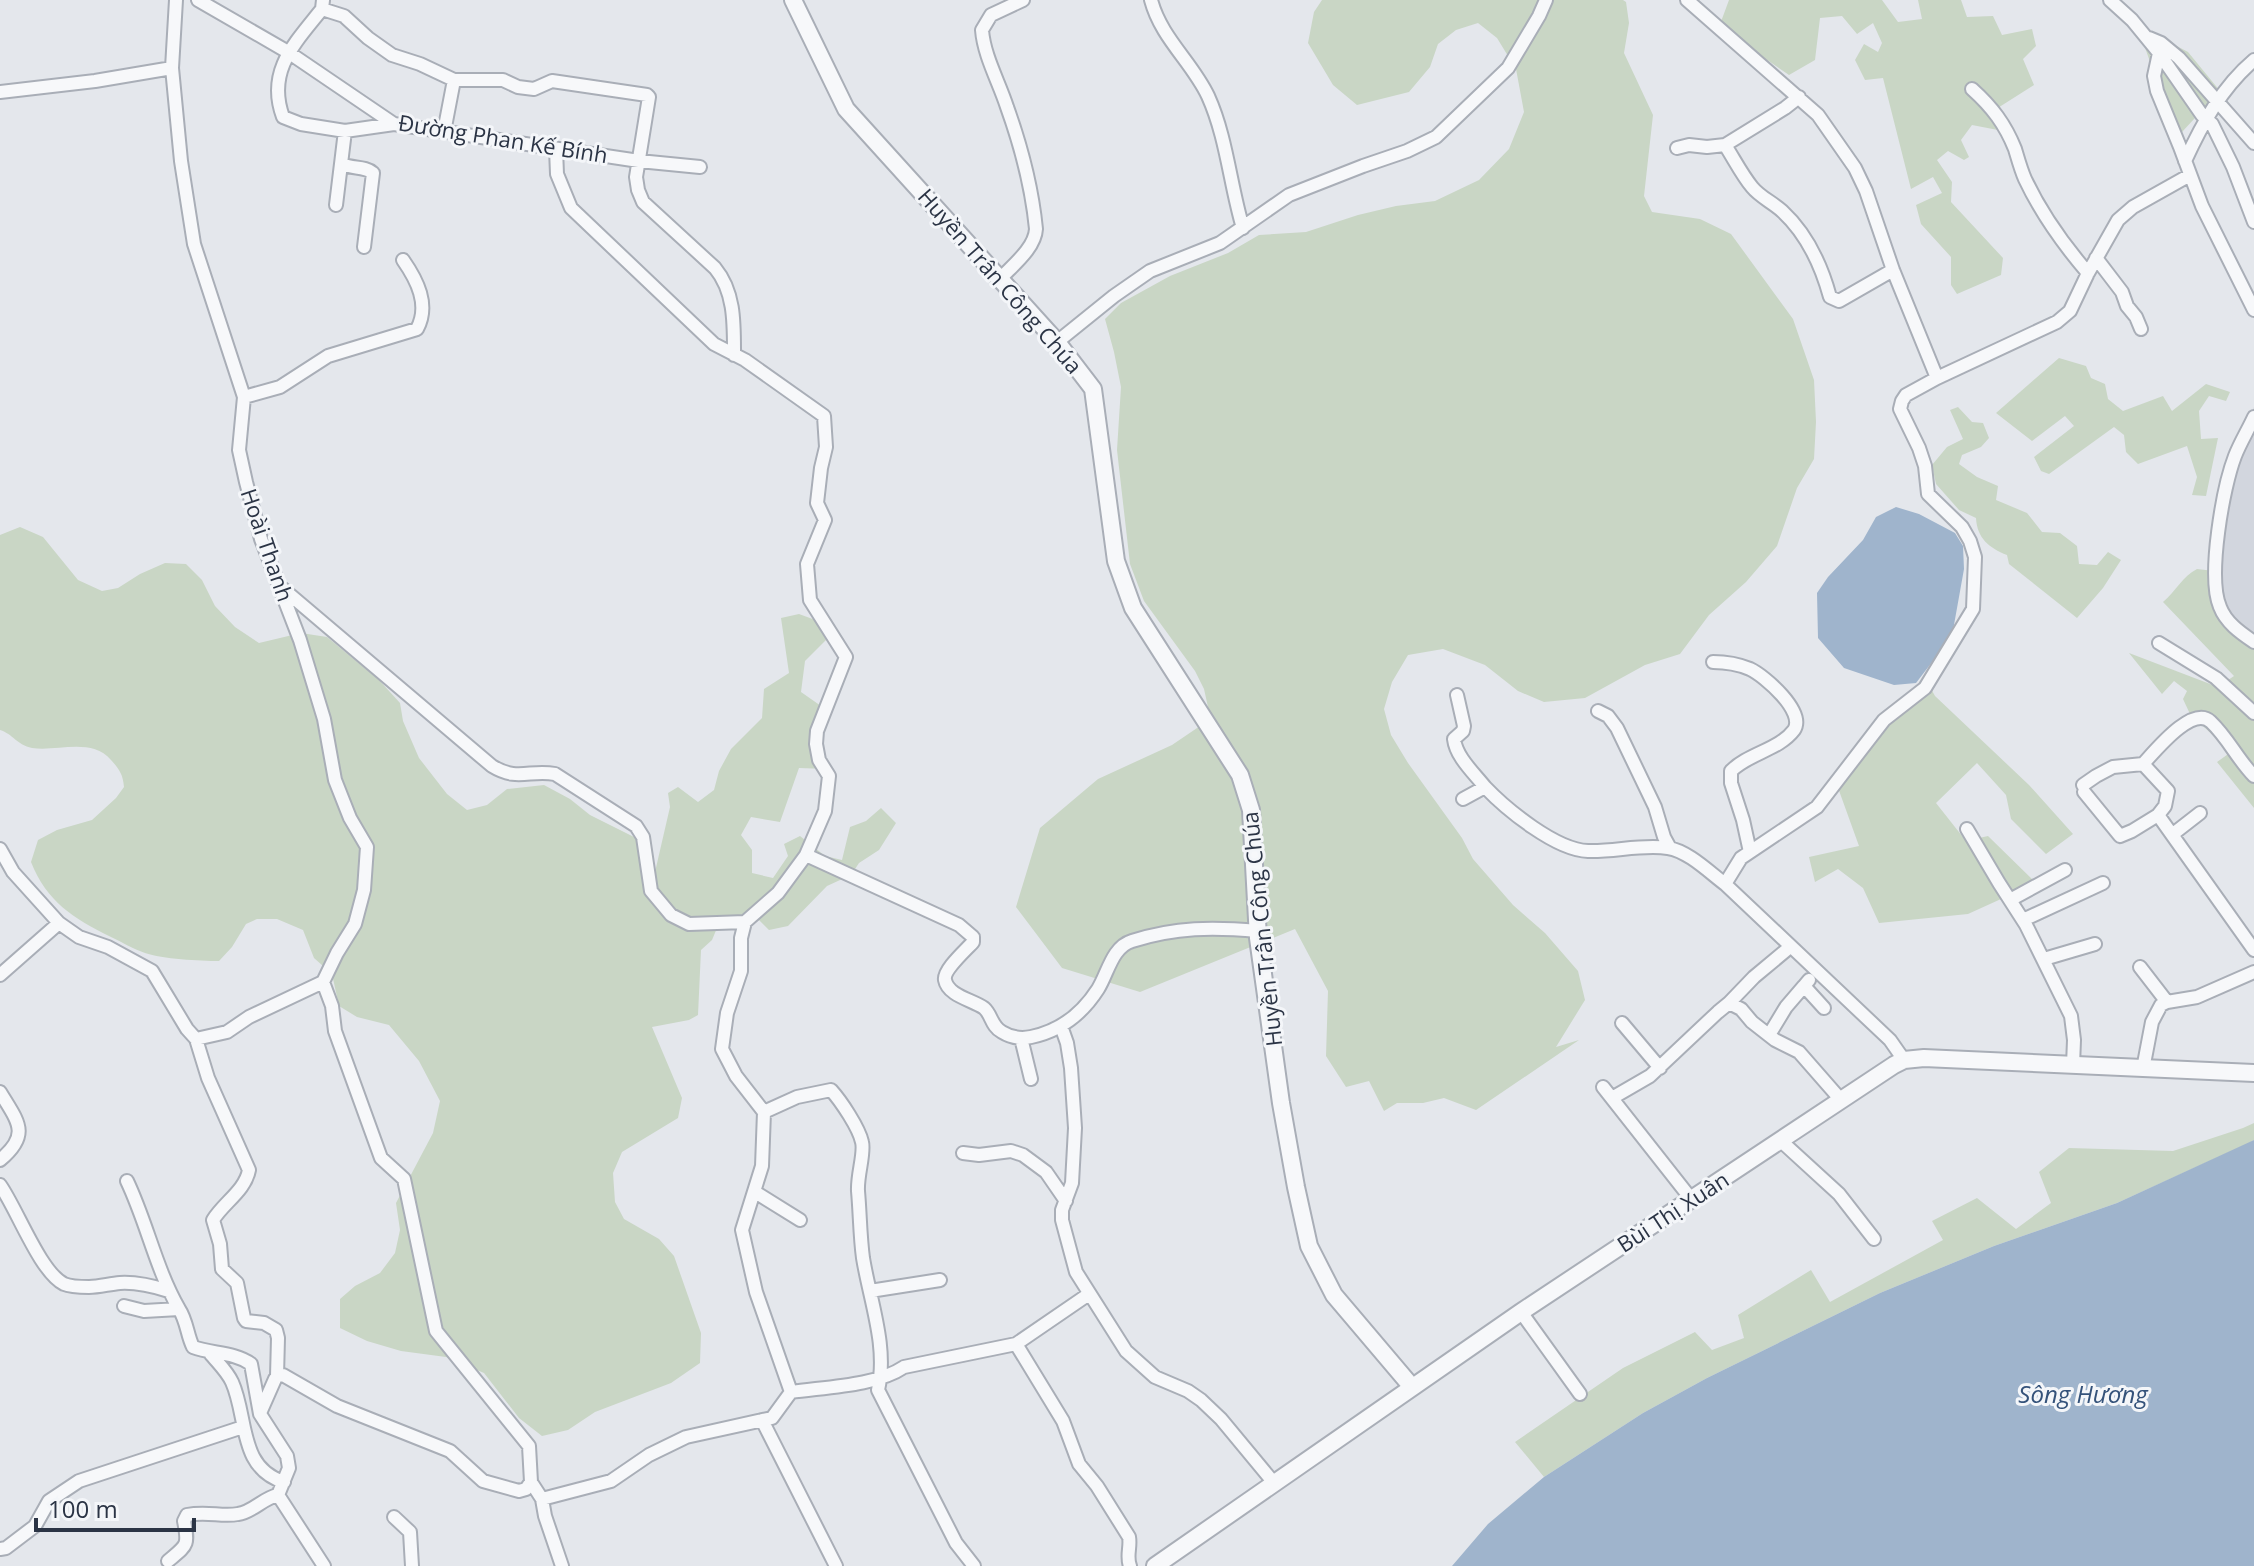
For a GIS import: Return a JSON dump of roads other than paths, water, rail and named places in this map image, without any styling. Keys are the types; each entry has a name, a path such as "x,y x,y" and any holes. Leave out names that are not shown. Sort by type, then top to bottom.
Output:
{"street":[{"name":"Hoài Thanh","path":"176,0 172,68 181,161 194,244 244,397 239,450 261,539 275,579 282,588 324,719 335,780 350,818 367,847 364,890 355,924 323,982"},
{"name":"Đường Phan Kế Bính","path":"198,0 288,52 394,124 639,161 700,167"},
{"name":"Huyền Trân Công Chúa","path":"793,0 846,109 1057,342 1093,389 1116,561 1133,608 1240,775 1251,810 1258,931 1281,1103 1309,1246 1334,1295 1412,1387"},
{"path":"1000,279 1029,246 1036,229 1021,153 987,54 982,30 991,15 1023,0"},
{"path":"1151,0 1161,27 1208,97 1227,156 1243,228"},
{"path":"1057,342 1150,271 1220,243 1289,195 1436,137 1508,68 1546,0"},
{"path":"1687,0 1818,115 1855,168 1937,378"},
{"path":"2110,0 2146,37 2212,124 2226,149 2254,222"},
{"path":"394,124 345,131 301,124 283,117 277,101 277,81 288,52 323,4 344,16 392,55 454,80 503,80 518,87 534,89 552,81 647,95 636,177 638,190 643,202 724,279 729,291 734,328 734,355"},
{"path":"2146,37 2161,43 2189,68 2254,143"},
{"path":"2159,53 2154,71 2155,83 2207,219 2254,310"},
{"path":"2180,147 2241,71 2254,60"},
{"path":"0,92 172,68"},
{"path":"444,132 454,80"},
{"path":"1972,89 1999,116 2024,177 2040,206 2088,273"},
{"path":"1677,148 1725,145 1799,97"},
{"path":"2185,161 2204,116"},
{"path":"336,205 345,131"},
{"path":"1725,145 1749,184 1782,211 1800,231 1817,257 1834,301 1893,270"},
{"path":"556,149 557,174 571,208 714,344 824,416 826,447 817,503 825,520 807,564 810,600 846,657 817,731 819,760 829,776 825,811 806,855 778,893 745,922 741,938 741,971 727,1013 722,1049 736,1076 764,1112 762,1166 742,1223 742,1236 756,1292 791,1392"},
{"path":"342,164 349,168 369,169 373,173 364,247"},
{"path":"1725,884 1741,858 1817,807 1884,720 1925,688 1973,609 1975,557 1970,541 1962,527 1928,494 1922,457 1900,409 1902,401 1906,395 1937,378 2057,322 2070,311 2118,220 2190,175"},
{"path":"2096,258 2122,292 2141,329"},
{"path":"244,397 280,387 328,356 417,329 422,314 419,285 403,260"},
{"path":"2254,417 2236,452 2223,504 2216,564 2216,594 2220,608 2227,619 2254,642"},
{"path":"2236,452 2254,438"},
{"path":"282,588 492,766 515,775 555,774 636,826 643,837 651,891 671,915 689,924 745,922"},
{"path":"2159,643 2216,678 2254,713"},
{"path":"1713,662 1753,670 1775,688 1796,713 1797,723 1782,741 1731,771 1731,783 1750,852"},
{"path":"1457,695 1464,726 1454,739 1454,744 1496,799 1555,842 1568,847 1585,851 1670,848 1695,862 1725,884 1890,1040 1904,1060"},
{"path":"1598,711 1608,716 1617,728 1655,807 1670,848"},
{"path":"2143,764 2168,791 2165,806 2158,815 2120,836 2084,788 2096,776 2113,767 2143,764 2162,743 2194,718 2211,722 2254,776"},
{"path":"1463,799 1485,787"},
{"path":"2173,834 2200,813"},
{"path":"2158,815 2254,950"},
{"path":"1967,829 2023,920 2071,1016 2073,1065"},
{"path":"0,849 13,872 59,923 79,937 108,947 152,971 196,1039 208,1078 249,1170 230,1202 213,1220 220,1244 222,1269 237,1283 246,1321 264,1323 276,1330 278,1338 277,1376 260,1414"},
{"path":"806,855 959,925 971,934 973,942 947,970 946,983 953,992 985,1009 997,1028 1021,1038 1042,1034 1076,1017 1099,987 1117,952 1127,942 1189,928 1258,931"},
{"path":"2010,900 2065,870"},
{"path":"2023,920 2103,883"},
{"path":"0,975 59,923"},
{"path":"2044,959 2095,944"},
{"path":"1612,1098 1660,1068 1754,977 1790,947"},
{"path":"2140,967 2167,1002"},
{"path":"1769,1035 1786,1007 1817,972"},
{"path":"2143,1069 2156,1012 2161,1005 2197,997 2254,972"},
{"path":"196,1039 227,1032 249,1017 323,982 332,1006 335,1031 381,1158 404,1179 436,1331 529,1446 531,1482 542,1499 562,1566"},
{"path":"1804,986 1824,1008"},
{"path":"1729,1003 1741,1009 1769,1035 1799,1052 1841,1100"},
{"path":"1622,1023 1660,1068"},
{"path":"1061,1026 1071,1068 1075,1128 1072,1183 1062,1210 1063,1227 1076,1272 1126,1351 1155,1377 1201,1400 1221,1419 1274,1483"},
{"path":"1021,1038 1031,1079"},
{"name":"Bùi Thị Xuân","path":"1155,1566 1521,1312 1904,1060 1924,1058 2254,1073"},
{"path":"1603,1087 1692,1200"},
{"path":"764,1112 797,1097 827,1090 834,1093 863,1144 858,1179 863,1254 882,1354 878,1390 956,1543 974,1566"},
{"path":"0,1092 20,1136 18,1143 0,1160"},
{"path":"1781,1141 1828,1183 1874,1239"},
{"path":"963,1153 979,1155 1011,1151 1023,1155 1046,1172 1066,1201"},
{"path":"127,1181 169,1291 184,1317 193,1347 210,1353 241,1357 251,1364 260,1414 287,1456 289,1468 278,1495 239,1514 206,1512 187,1515 184,1521 187,1544 168,1561"},
{"path":"0,1185 42,1260 65,1284 94,1287 136,1283 169,1291"},
{"path":"755,1192 800,1220"},
{"path":"870,1291 940,1280"},
{"path":"542,1499 611,1481 649,1455 686,1437 772,1418 791,1392 881,1377 894,1374 904,1367 1016,1344 1089,1294"},
{"path":"124,1306 144,1311 179,1309"},
{"path":"1521,1312 1580,1394"},
{"path":"1016,1344 1063,1421 1079,1464 1097,1486 1129,1537 1127,1555 1130,1566"},
{"path":"210,1353 231,1379 253,1457 263,1471 273,1479 284,1482"},
{"path":"277,1376 285,1376 337,1406 450,1451 483,1481 519,1491 526,1489 531,1482"},
{"path":"762,1420 836,1566"},
{"path":"0,1549 6,1548 35,1526 49,1501 79,1481 243,1427"},
{"path":"278,1495 324,1566"},
{"path":"394,1517 410,1532 412,1566"}],"water":[{"path":"1896,507 1919,514 1955,533 1963,546 1964,569 1952,636 1916,683 1894,685 1844,668 1818,638 1817,593 1863,540 1876,517"},
{"name":"Sông Hương","path":"2254,1140 2254,1566 1452,1566 1488,1524 1544,1477 1643,1413 1707,1378 1880,1293 1994,1246 2117,1203"}]}
